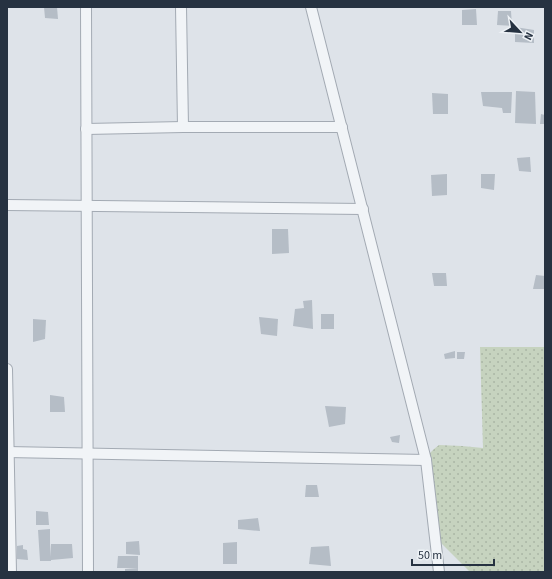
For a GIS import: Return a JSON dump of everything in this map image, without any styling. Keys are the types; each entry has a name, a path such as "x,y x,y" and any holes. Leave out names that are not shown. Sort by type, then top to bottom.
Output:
{"street":[{"path":"86,7 88,572"},
{"path":"181,7 183,127"},
{"path":"311,7 426,460 439,572"},
{"path":"86,128 342,127"},
{"path":"7,205 363,209"},
{"path":"7,369 11,572"},
{"path":"8,452 426,460"}],"green space":[{"path":"480,347 545,347 545,572 470,572 441,543 426,465 430,453 439,445 483,448"}],"building":[{"path":"44,7 57,7 58,19 45,18"},
{"path":"476,9 477,25 462,25 462,10"},
{"path":"498,11 511,11 512,26 497,25"},
{"path":"515,27 534,30 534,43 515,42"},
{"path":"516,91 535,92 536,124 515,123"},
{"path":"481,92 512,92 511,113 503,113 502,108 483,106"},
{"path":"432,93 448,94 448,114 433,114"},
{"path":"541,114 545,115 545,124 540,124"},
{"path":"530,157 531,172 519,171 517,158"},
{"path":"447,174 447,195 432,196 431,175"},
{"path":"481,174 495,174 494,190 481,188"},
{"path":"272,229 288,229 289,253 272,254"},
{"path":"432,273 446,273 447,286 434,286"},
{"path":"536,275 545,276 545,289 533,289"},
{"path":"312,300 313,329 293,326 295,309 304,308 303,301"},
{"path":"321,314 334,314 334,329 321,329"},
{"path":"259,317 278,319 277,336 261,334"},
{"path":"33,319 46,320 45,339 33,342"},
{"path":"455,351 455,358 445,359 444,354"},
{"path":"457,352 465,352 464,359 457,359"},
{"path":"50,395 64,397 65,412 50,412"},
{"path":"325,406 346,407 345,424 329,427"},
{"path":"400,435 399,443 392,442 390,437"},
{"path":"306,485 317,485 319,497 305,497"},
{"path":"36,511 48,512 49,525 36,525"},
{"path":"258,518 260,531 238,529 238,520"},
{"path":"50,529 50,557 51,544 72,544 73,558 40,561 38,530"},
{"path":"139,541 140,555 126,554 126,542"},
{"path":"237,542 237,564 223,564 223,543"},
{"path":"23,545 23,549 27,550 28,560 17,559 17,546"},
{"path":"329,546 331,566 309,564 311,547"},
{"path":"118,556 138,556 138,568 117,568"},
{"path":"138,568 138,572 125,572 125,569"}]}
